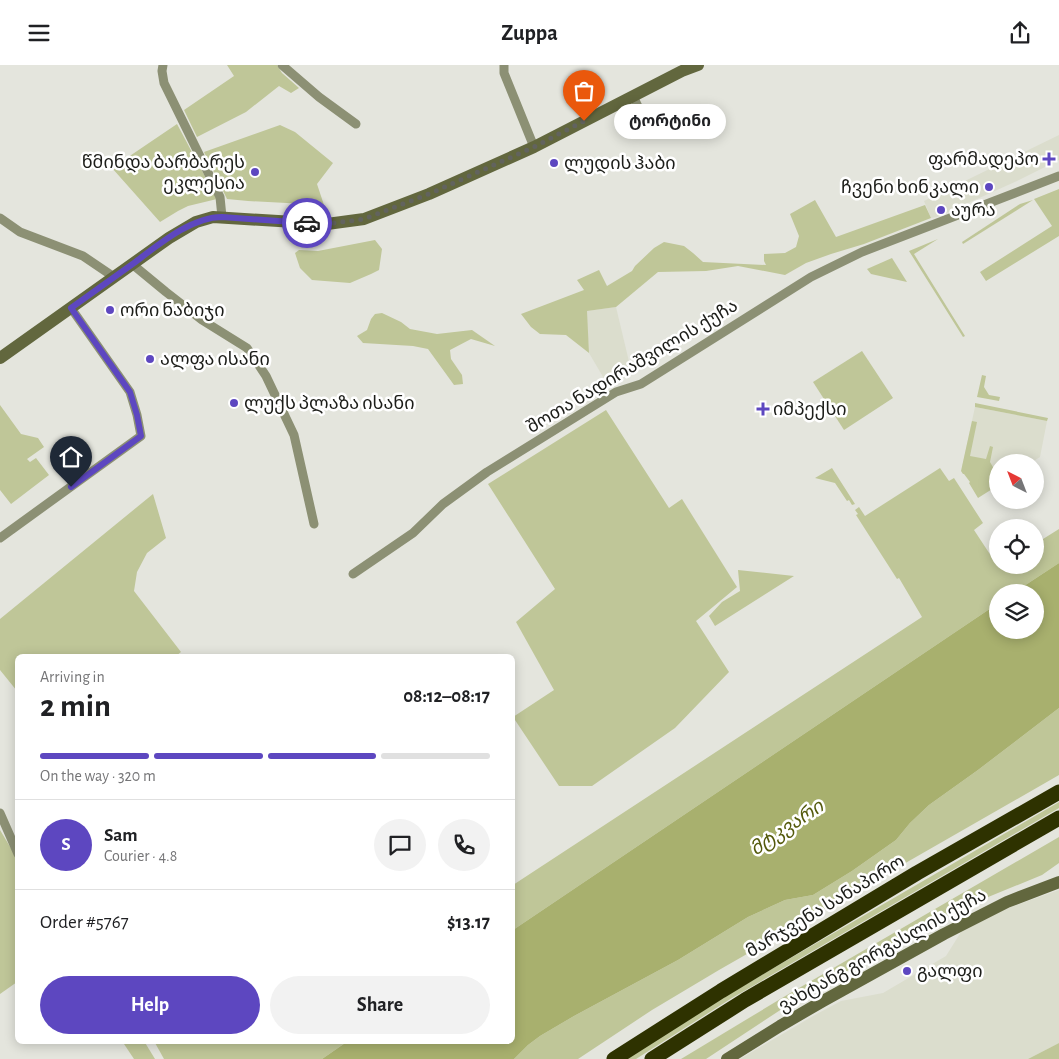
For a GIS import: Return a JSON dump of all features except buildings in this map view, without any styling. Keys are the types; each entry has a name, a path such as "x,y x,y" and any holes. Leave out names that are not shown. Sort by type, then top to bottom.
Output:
{"highway":[{"name":"მარჯვენა სანაპირო","path":"614,1059 721,991 892,888 1059,792"},
{"path":"652,1059 745,1001 1059,818"}],"main road":[{"path":"0,358 168,238 196,222 213,217 327,224 364,219 429,194 534,147 633,96 681,68 698,65"},
{"name":"ვახტანგ გორგასლის ქუჩა","path":"727,1059 816,1005 944,934 1007,902 1059,881"}],"street":[{"path":"163,65 164,83 220,197 222,217"},
{"path":"282,65 319,97 356,124"},
{"path":"504,65 504,73 534,147"},
{"path":"633,96 648,128"},
{"name":"შოთა ნადირაშვილის ქუჩა","path":"353,573 413,533 443,504 487,472 616,393 641,384 812,277 862,252 1059,176"},
{"path":"0,218 20,232 83,256 114,277"},
{"path":"132,264 202,320 247,348 254,358 266,376 294,435 314,524"},
{"path":"0,538 141,436 130,392 71,308"},
{"path":"0,813 15,847"}],"shaded area":[{"path":"227,65 277,65 282,73 299,88 291,93 279,86 246,112 197,137 184,110 234,76"},
{"path":"177,124 217,199 188,206 160,222 112,168"},
{"path":"280,125 295,132 333,163 317,184 324,205 227,199 204,152"},
{"path":"1059,135 1059,160 1017,181 931,218 924,201"},
{"path":"1059,189 1059,236 986,281 980,272 1052,226 1034,199"},
{"path":"815,200 836,237 925,205 931,218 864,244 806,263 785,275 738,266 706,271 658,272 616,307 587,311 589,353 566,335 540,334 531,327 521,314 584,290 577,280 599,270 607,286 632,271 654,248 664,242 684,246 703,262 766,265 764,254 785,253 796,247 799,236 790,214"},
{"path":"1033,200 963,244 962,242 1020,204"},
{"path":"938,239 914,254 965,336 963,337 909,251"},
{"path":"375,240 382,249 379,270 350,283 312,280 300,268 295,253 299,250 318,251"},
{"path":"892,258 907,282 871,274 867,269"},
{"path":"616,307 631,370 609,387 589,353 586,311"},
{"path":"382,313 401,322 410,329 437,334 472,330 495,346 471,339 450,350 451,359 462,375 463,384 454,385 428,349 413,346 363,343 357,336 367,330 375,314"},
{"path":"862,351 893,398 844,430 813,382"},
{"path":"982,375 986,376 984,387 989,395 1000,397 999,401 977,397"},
{"path":"975,403 1048,418 1047,421 975,407"},
{"path":"0,405 21,434 38,438 44,447 27,459 30,462 36,458 49,475 11,504 0,490"},
{"path":"975,407 1047,421 1041,454 989,454 989,481 962,467"},
{"path":"606,410 669,508 682,499 737,587 696,621 729,672 675,728 592,786 559,786 515,720 515,716 554,690 516,622 555,589 488,484"},
{"path":"972,421 977,422 970,456 986,459 990,446 993,447 992,454 989,454 989,491 978,498 970,482 961,471"},
{"path":"832,468 855,504 852,505 849,500 847,501 835,483 815,478"},
{"path":"940,468 949,481 954,478 983,523 974,530 989,553 989,574 1042,574 1027,584 989,584 989,609 515,929 515,884 922,617 899,578 897,579 856,515 858,514 855,510 859,507 865,516"},
{"path":"153,494 166,538 147,553 137,572 134,591 181,652 178,654 15,654 15,689 0,670 0,619"},
{"path":"1059,529 1059,563 1044,573 1044,538"},
{"path":"738,570 794,576 715,626 709,616 722,602 740,591"},
{"path":"1059,708 1059,775 719,970 652,1010 578,1059 514,1059 540,1036 678,960 748,917 785,900 813,895 852,871 896,840 929,805"},
{"path":"1059,802 1059,808 732,998 636,1059 625,1059 729,994"},
{"path":"0,830 15,855 15,983 0,994"},
{"path":"1059,837 1059,863 1042,875 959,909 797,999 706,1059 681,1059 787,995"},
{"path":"1059,890 1059,1043 1028,1059 740,1059 841,1001 883,993 946,956 961,932 1005,909"},
{"path":"1059,1043 1059,1059 1028,1059"},
{"path":"124,1044 146,1044 155,1059 134,1059"},
{"path":"156,1044 344,1044 322,1059 164,1059"}],"water":[{"name":"მტკვარი","path":"1059,563 1059,708 929,805 896,840 852,871 813,895 785,900 748,917 678,960 540,1036 514,1059 322,1059 344,1044 515,1044 515,929 989,609 989,639 1044,639 1044,584 1027,584"}],"way so far":[{"path":"307,223 327,224 364,219 429,194 534,147 584,121"}],"place":[{"name":"ტორტინი","path":"584,121"},
{"name":"ფარმადეპო","path":"1049,159"},
{"name":"ლუდის ჰაბი","path":"554,163"},
{"name":"წმინდა ბარბარეს ეკლესია","path":"255,172"},
{"name":"ჩვენი ხინკალი","path":"989,187"},
{"name":"აურა","path":"941,210"},
{"name":"ორი ნაბიჯი","path":"110,310"},
{"name":"ალფა ისანი","path":"150,359"},
{"name":"ლუქს პლაზა ისანი","path":"234,403"},
{"name":"იმპექსი","path":"763,409"},
{"name":"გალფი","path":"907,971"}],"route":[{"path":"71,487 141,436 130,392 71,308 168,238 196,222 213,217 222,217 307,223"}]}
